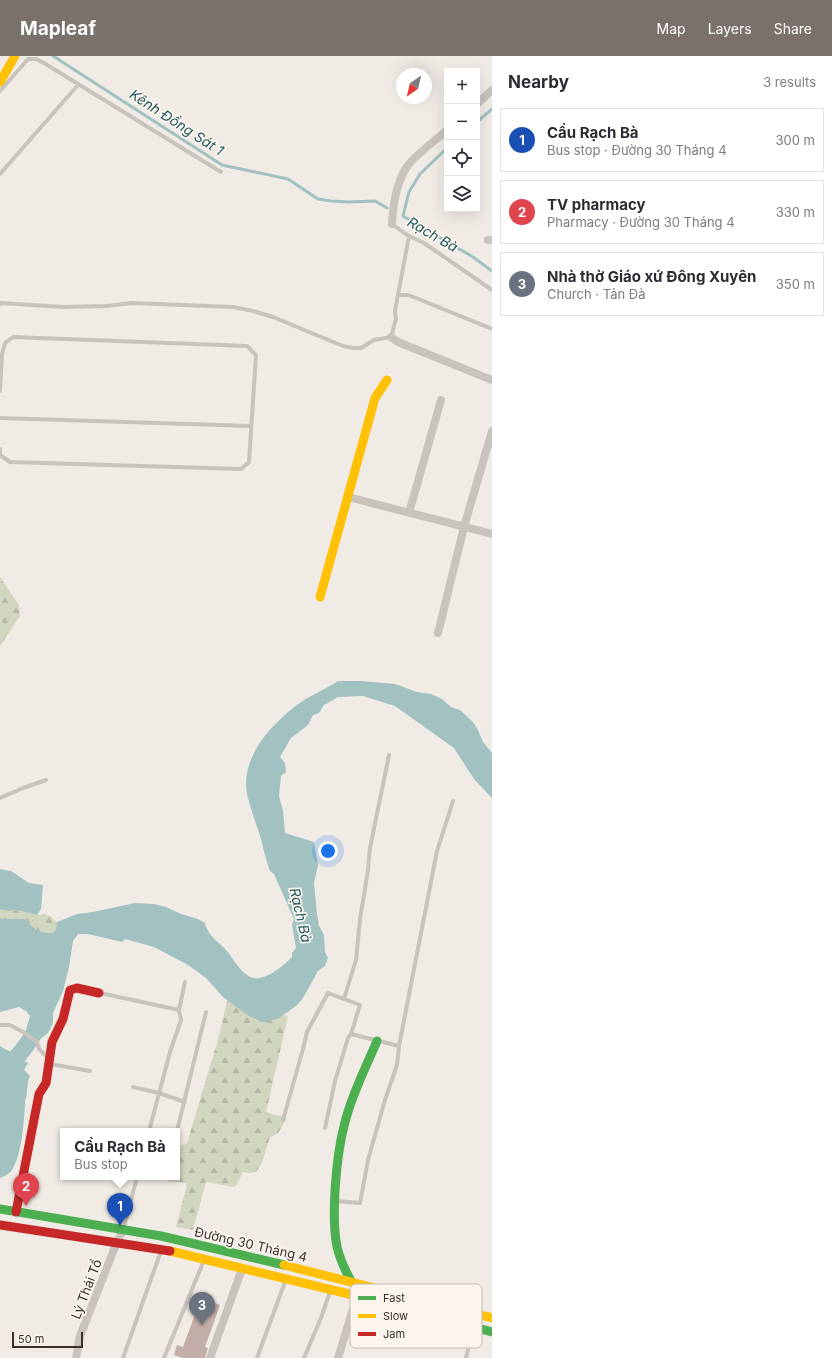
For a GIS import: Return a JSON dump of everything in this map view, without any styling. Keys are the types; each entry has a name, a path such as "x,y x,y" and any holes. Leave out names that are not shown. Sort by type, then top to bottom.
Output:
{"main road":[{"path":"0,82 15,56"},
{"path":"320,597 376,398 387,380"},
{"path":"16,1212 39,1094 46,1083 52,1042 63,1019 70,990 77,988 99,992"},
{"path":"351,1281 340,1260 337,1246 334,1214 337,1172 344,1125 377,1041"},
{"name":"Đường 30 Tháng 4","path":"0,1210 123,1230 225,1251 360,1284"},
{"name":"Đường 30 Tháng 4","path":"0,1225 161,1249 350,1294"},
{"path":"222,1263 225,1251"},
{"path":"331,1289 335,1277"},
{"name":"Đường 30 Tháng 4","path":"482,1315 492,1318"},
{"name":"Đường 30 Tháng 4","path":"482,1329 492,1332"}],"street":[{"path":"480,101 492,90"},
{"path":"392,224 393,206 400,181 409,164 444,133"},
{"path":"391,337 398,342 492,380"},
{"path":"409,513 441,400"},
{"path":"438,633 464,527 492,431"},
{"path":"348,497 492,534"},
{"name":"Lý Thái Tổ","path":"76,1358 80,1336 123,1230"},
{"path":"210,1358 242,1269"},
{"path":"338,1358 350,1319"}],"lane":[{"path":"0,91 28,59 36,59 221,172"},
{"path":"0,174 78,84"},
{"path":"392,224 409,236 424,243 492,290"},
{"path":"0,304 63,307 107,306 131,303 233,307 273,317 343,346 360,348 374,340 391,337 396,319 395,311 409,236"},
{"path":"398,295 408,295 492,329"},
{"path":"0,391 2,354 5,343 13,337 247,346 256,355 249,462 241,469 10,462 0,455 0,449"},
{"path":"0,418 251,426"},
{"path":"344,999 356,960 370,848 389,755"},
{"path":"0,798 46,780"},
{"path":"335,1201 360,1204 370,1154 385,1100 397,1065 398,1046 437,851 453,801"},
{"path":"150,1128 170,1052 181,1020 179,1010 185,982"},
{"path":"99,992 179,1010"},
{"path":"283,1120 310,1023 328,993 360,1005 335,1081 325,1128"},
{"path":"178,1128 206,1012"},
{"path":"0,1025 10,1026 23,1032 37,1042 39,1049 50,1062 90,1071"},
{"path":"351,1034 398,1046"},
{"path":"133,1087 159,1093 185,1102"},
{"path":"123,1230 136,1180"},
{"path":"123,1358 161,1249"},
{"path":"164,1358 205,1259"},
{"path":"257,1358 286,1279"},
{"path":"304,1358 321,1318 331,1289"},
{"path":"466,1358 469,1348"}],"green space":[{"path":"0,577 19,605 20,616 0,646"},
{"path":"0,909 8,911 17,910 37,915 45,914 57,922 56,929 53,933 49,933 34,928 25,919 0,918"},
{"path":"229,992 268,1012 288,1016 266,1112 287,1118 278,1133 270,1137 262,1163 256,1172 243,1172 234,1187 206,1182 193,1230 176,1227 186,1189 186,1183 167,1181 180,1180 180,1146 187,1143 219,1036"}],"water":[{"path":"338,681 361,681 395,684 417,692 431,694 442,699 451,707 460,710 473,722 483,742 492,753 492,798 474,779 454,748 395,706 363,696 338,697 324,705 319,713 313,715 308,725 291,738 280,757 285,763 286,772 281,776 279,796 283,811 285,833 314,842 318,865 314,883 317,914 319,926 324,935 325,952 328,958 325,966 318,971 303,998 296,1006 279,1018 262,1022 249,1016 223,997 206,978 188,965 154,947 125,939 122,942 88,934 78,934 73,941 63,991 53,1013 53,1023 48,1033 39,1040 26,1030 30,1016 26,1011 19,1007 0,1012 0,918 25,919 37,930 53,933 56,929 57,922 77,914 135,903 154,904 166,907 205,923 208,931 228,952 240,969 252,978 264,977 283,966 292,957 292,953 296,948 292,925 294,919 274,874 270,871 268,865 247,793 246,783 248,771 251,759 257,747 272,727 301,702"},
{"path":"0,869 11,871 29,883 43,885 41,909 37,915 17,910 8,911 0,909"},
{"path":"23,1039 34,1047 24,1061 28,1063 24,1070 30,1076 25,1102 22,1138 18,1155 12,1170 7,1175 0,1178 0,1046 14,1054"}],"building":[{"path":"201,1298 220,1305 205,1347 208,1348 205,1358 183,1358 174,1355 177,1345 183,1347"}],"waterway":[{"name":"Kênh Đồng Sát 1","path":"53,56 222,165 288,179 318,199 349,202 375,201 387,208"},
{"name":"Rạch Bà","path":"480,119 492,109"},
{"name":"Rạch Bà","path":"444,151 420,174 409,192 403,216 473,257 492,271"},
{"name":"Rạch Bà","path":"0,1074 13,1062 25,1047 36,1030 43,1014"}],"traffic: fast":[{"path":"351,1281 337,1247 334,1220 335,1187 341,1139 350,1104 377,1041"},
{"path":"0,1209 161,1236 284,1265"},
{"path":"482,1329 492,1332"}],"traffic: slow":[{"path":"0,82 15,56"},
{"path":"320,597 375,398 387,380"},
{"path":"170,1251 350,1294"},
{"path":"284,1265 359,1284"},
{"path":"482,1315 492,1318"}],"traffic: jam":[{"path":"16,1212 39,1094 46,1083 52,1042 63,1019 70,990 77,988 99,993"},
{"path":"0,1225 170,1251"}],"place":[{"name":"TV pharmacy","path":"26,1206"},
{"name":"Cầu Rạch Bà","path":"120,1226"},
{"name":"Nhà thờ Giáo xứ Đông Xuyên","path":"202,1325"}]}
